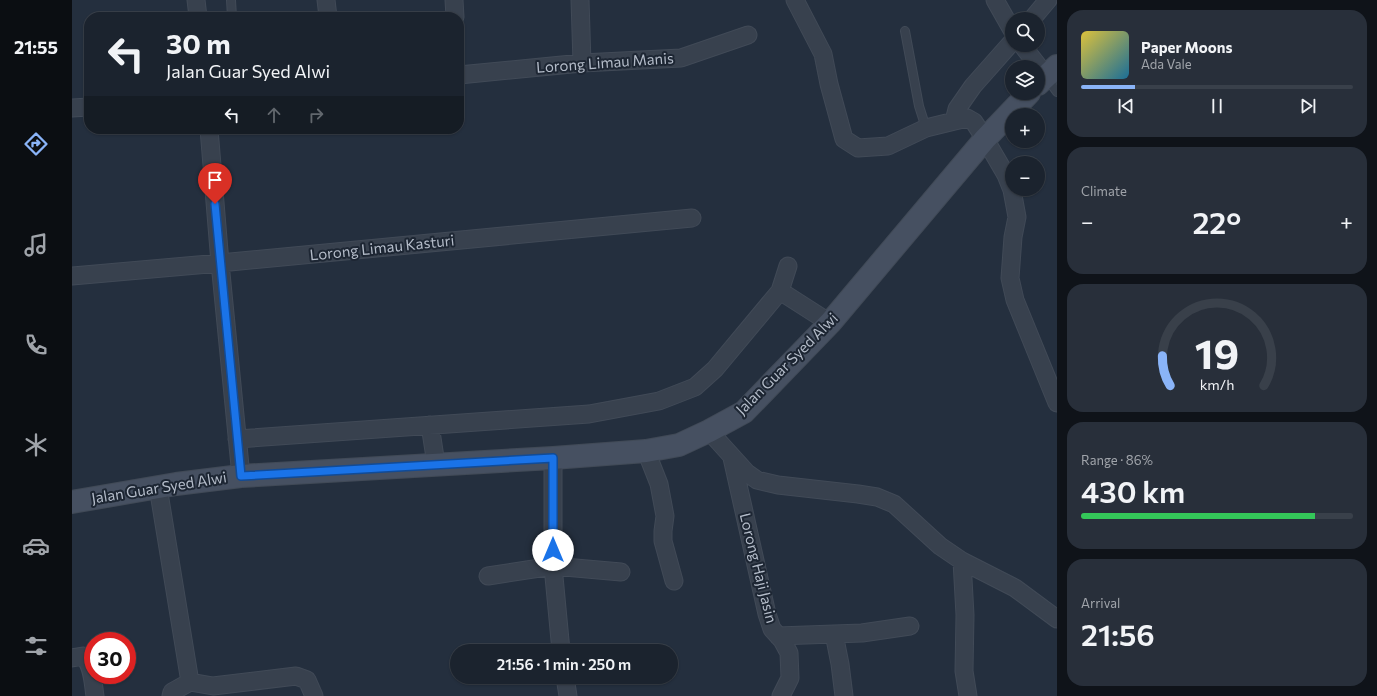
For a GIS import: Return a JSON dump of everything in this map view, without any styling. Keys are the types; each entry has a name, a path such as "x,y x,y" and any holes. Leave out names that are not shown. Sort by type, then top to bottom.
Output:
{"street":[{"path":"196,0 197,12"},
{"path":"326,0 327,12"},
{"path":"454,0 455,12"},
{"path":"580,0 582,63"},
{"path":"795,0 823,54 829,84 844,139 858,148 888,146 926,128 967,118 974,122 1006,175 1012,190 1017,217 1013,237 1010,278 1015,300 1057,403"},
{"path":"995,0 1005,18"},
{"path":"1038,12 1048,0"},
{"name":"Lorong Limau Manis","path":"464,72 582,63 681,58 748,35"},
{"path":"954,121 957,109 973,86 1005,50"},
{"path":"1027,52 1049,80"},
{"name":"Jalan Guar Syed Alwi","path":"72,502 158,487 241,476 553,458 646,451 679,445 744,412 830,323 985,139 1022,100"},
{"path":"72,108 84,107"},
{"path":"209,134 220,263 241,476"},
{"name":"Lorong Limau Kasturi","path":"72,276 692,218"},
{"path":"237,439 589,414 659,401 695,387 716,369 780,291 788,266"},
{"path":"780,291 830,323"},
{"path":"430,425 436,464"},
{"path":"709,431 747,473 757,480 778,485 877,497 894,504 940,546 962,561 1015,588 1057,619"},
{"path":"646,451 659,484 665,516 662,530 663,541 674,582"},
{"name":"Lorong Haji Jasin","path":"732,457 767,614 772,629 789,653 791,669 790,678 781,696"},
{"path":"553,458 553,566 560,644"},
{"path":"158,487 190,682"},
{"path":"962,561 965,615 964,671 968,696"},
{"path":"488,576 553,566 621,572"},
{"path":"778,636 862,633 910,626"},
{"path":"834,634 844,696"},
{"path":"72,658 83,656 88,660 95,696"},
{"path":"171,696 172,692 190,682 213,686 296,676 308,680 314,696"},
{"path":"566,684 568,696"}],"lane":[{"path":"231,0 232,12"},
{"path":"905,31 919,106 926,128"}],"route":[{"path":"215,204 241,476 553,458 553,550"}]}
